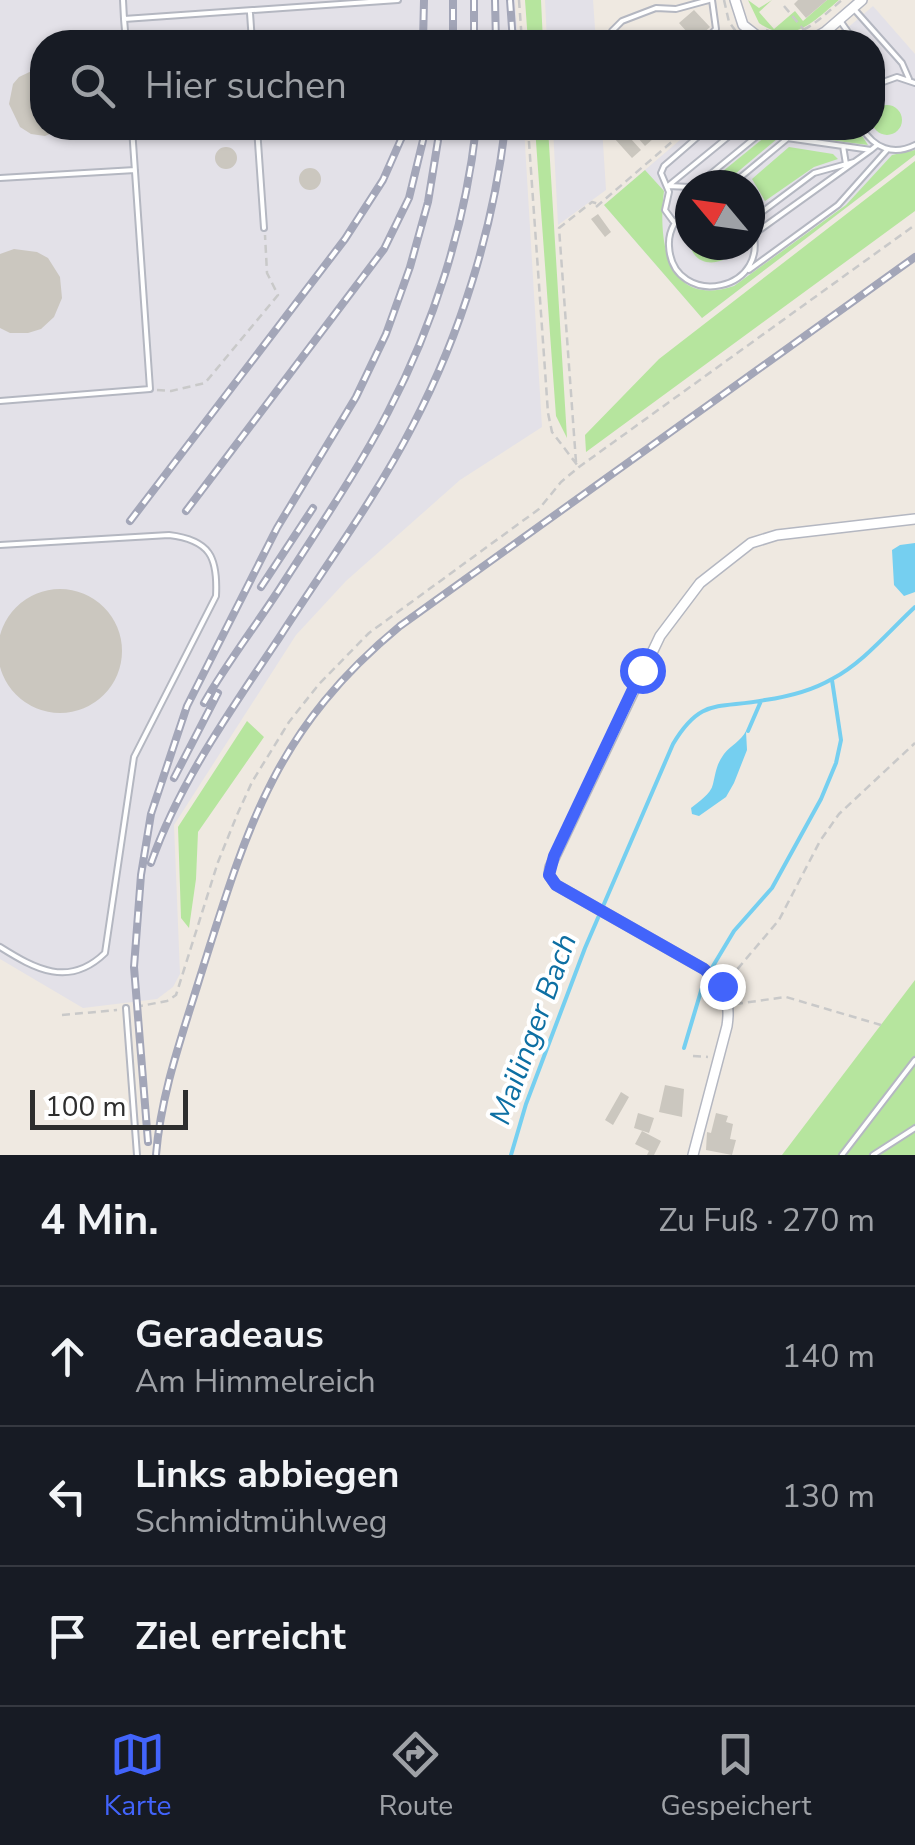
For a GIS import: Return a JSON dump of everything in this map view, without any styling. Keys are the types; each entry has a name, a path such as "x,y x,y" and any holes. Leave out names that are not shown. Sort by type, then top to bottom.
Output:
{"street":[{"path":"736,0 744,25 750,30"},
{"path":"824,30 857,4"},
{"path":"692,1155 720,1058 728,1005 719,982 704,969 556,885 549,875 554,856 660,636 700,584 751,543 777,535 915,518"}],"lane":[{"path":"123,0 125,30"},
{"path":"124,19 398,0"},
{"path":"612,30 656,8 676,9 710,0 714,30"},
{"path":"857,4 875,30"},
{"path":"250,12 251,30"},
{"path":"839,20 846,30"},
{"path":"885,43 912,81"},
{"path":"885,79 912,81"},
{"path":"0,400 150,389 133,140"},
{"path":"258,140 264,228"},
{"path":"694,140 661,173 668,186 665,210 675,222 669,236 674,265 683,277 708,288 734,282 838,204 887,150"},
{"path":"668,186 724,140"},
{"path":"713,170 752,140"},
{"path":"749,170 785,140"},
{"path":"801,140 872,150"},
{"path":"872,140 887,150 899,151 915,145"},
{"path":"765,226 876,145"},
{"path":"843,146 846,164"},
{"path":"766,210 814,173 859,160"},
{"path":"0,178 134,170"},
{"path":"668,186 675,186"},
{"path":"745,273 751,260"},
{"path":"0,544 170,535 190,538 209,551 217,568 216,596 134,757 105,953 91,963 54,973 38,970 0,947"},
{"path":"126,1008 137,1155"},
{"path":"842,1155 915,1060"},
{"path":"873,1155 915,1128"}],"path":[{"path":"519,0 521,30"},
{"path":"784,6 804,30 842,0"},
{"path":"758,24 771,30"},
{"path":"529,140 548,414 552,432 578,465"},
{"path":"578,465 559,228 592,202 598,205 674,140"},
{"path":"62,1014 168,1002 176,994 218,862 252,782 289,722 369,633 539,509 578,465 915,224"},
{"path":"150,389 171,391 206,383 278,294 267,273 264,228"},
{"path":"719,982 779,920 820,841 839,814 915,743"},
{"path":"728,1005 786,997 881,1025"},
{"path":"693,1056 720,1058"}],"shaded area":[{"path":"0,0 515,0 517,30 30,30 30,140 525,140 542,427 460,480 346,581 296,635 174,825 180,974 173,987 157,999 83,1008 0,959"},
{"path":"545,0 593,0 595,30 546,30"},
{"path":"873,6 915,54 915,155 702,318 604,205 680,140 885,140 885,30 845,30"},
{"path":"554,140 603,140 606,190 558,225"}],"green space":[{"path":"525,0 541,0 542,30 527,30"},
{"path":"748,0 759,8 772,0 759,12 774,29 795,11 803,21 827,0 839,0 797,30 771,30 759,23"},
{"path":"885,105 893,106 901,114 898,131 885,135"},
{"path":"536,140 549,140 567,438 556,416"},
{"path":"761,140 776,140 740,170 724,170"},
{"path":"829,140 865,140 868,145"},
{"path":"789,147 833,154 838,159 814,167 765,201 762,170"},
{"path":"915,150 915,155 702,318 604,205 645,170 664,191 665,248 680,278 693,287 711,290 734,286 846,205 892,155"},
{"path":"915,161 915,211 586,452 585,435 659,359"},
{"path":"247,721 264,737 198,832 189,928 181,918 178,827"},
{"path":"915,980 915,1155 782,1155"}],"water":[{"path":"915,543 915,592 904,596 894,585 892,550"},
{"path":"746,731 747,750 726,797 699,816 692,814 691,808 712,788 721,758"}],"building":[{"path":"798,0 827,0 806,18 794,4"},
{"path":"694,10 710,27 685,30 679,23"},
{"path":"30,72 30,133 20,127 9,104 13,84"},
{"path":"616,140 632,140 641,150 632,158"},
{"path":"226,147 237,158 226,169 215,158"},
{"path":"310,168 318,171 318,187 310,190 302,187 299,179 302,171"},
{"path":"598,214 611,232 605,237 591,219"},
{"path":"14,249 48,258 60,277 62,298 54,317 41,329 28,333 10,333 0,328 0,254"},
{"path":"48,590 72,590 95,599 112,616 121,639 121,663 112,686 95,703 72,712 48,712 25,703 8,686 -1,663 -1,639 8,616 25,599"},
{"path":"665,1085 684,1089 682,1117 659,1112"},
{"path":"621,1092 629,1097 613,1125 605,1120"},
{"path":"638,1113 654,1118 649,1133 634,1128"},
{"path":"716,1113 728,1116 726,1122 733,1124 730,1139 736,1140 732,1155 706,1150 707,1132 711,1133"},
{"path":"642,1131 661,1141 654,1155 647,1155 649,1151 635,1144"}],"waterway":[{"name":"Mailinger Bach","path":"511,1155 526,1104 585,948 673,744 683,729 712,708 782,697 825,683 865,656 915,607"},
{"path":"684,1048 704,981 734,931 772,888 821,799 836,763 841,740 832,680"},
{"path":"748,731 761,701"}],"railway":[{"path":"423,30 424,0"},
{"path":"453,0 453,30"},
{"path":"474,0 474,30"},
{"path":"495,0 496,30"},
{"path":"510,0 512,30"},
{"path":"130,521 345,239 383,180 401,140"},
{"path":"186,511 384,249 409,198 423,140"},
{"path":"148,1142 134,967 141,875 151,814 187,706 277,528 356,397 386,334 428,202 438,140"},
{"path":"204,703 351,477 405,379 445,274 474,140"},
{"path":"151,863 176,803 208,747 366,506 430,390 460,317 483,243 503,140"},
{"path":"156,1155 173,1065 233,874 270,785 322,704 400,626 915,257"},
{"path":"261,587 313,508"},
{"path":"174,778 218,693"}],"route":[{"path":"642,670 554,856 549,875 556,885 704,969 722,986"}]}
